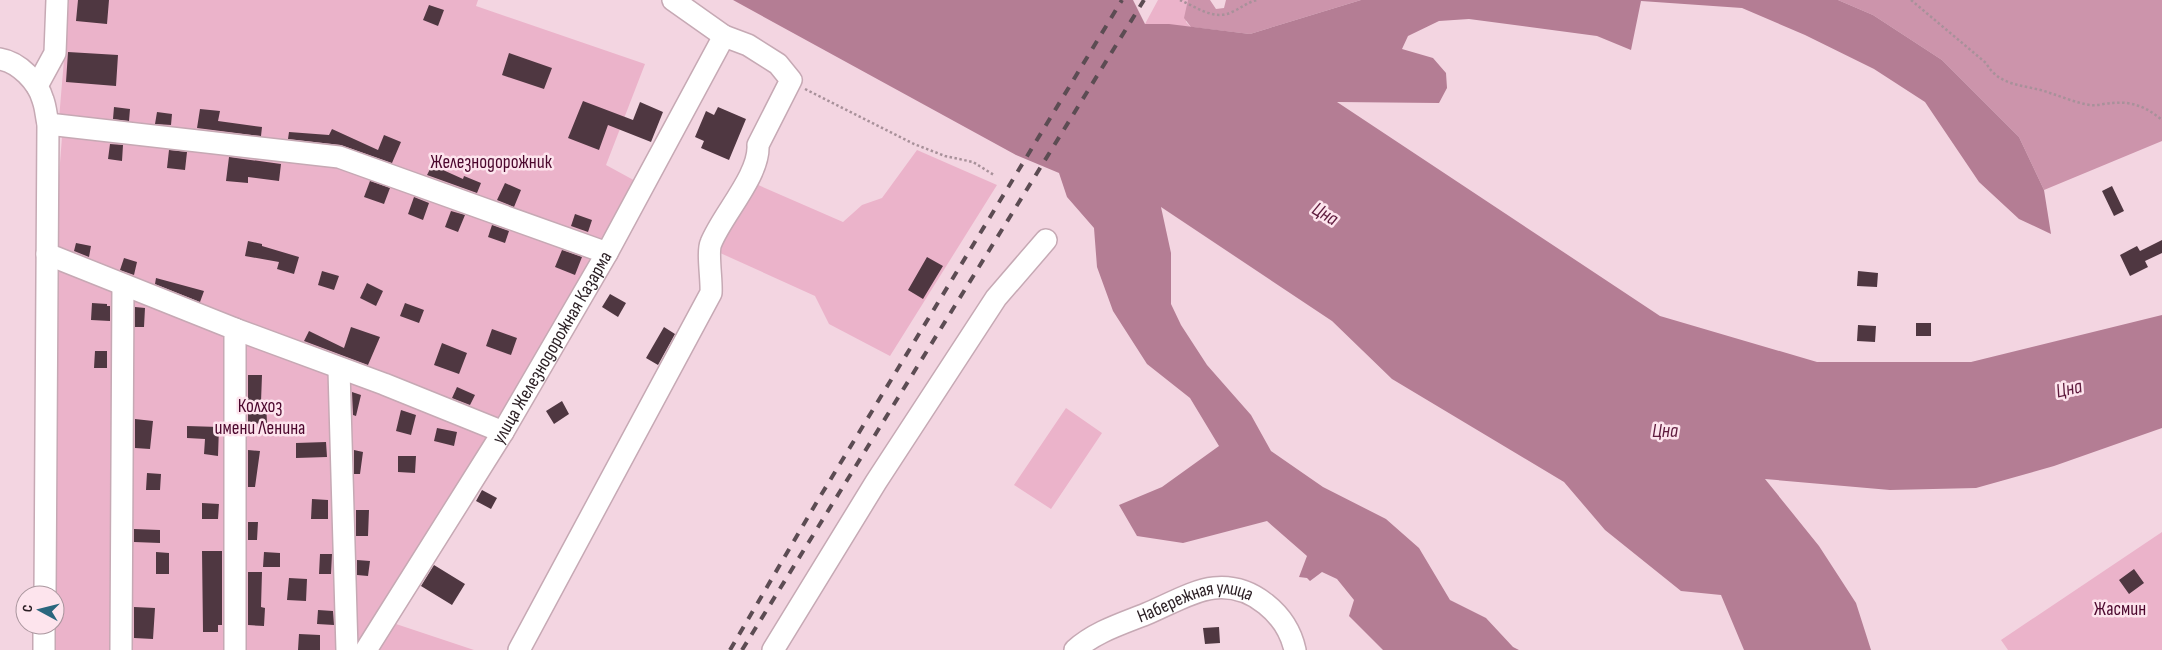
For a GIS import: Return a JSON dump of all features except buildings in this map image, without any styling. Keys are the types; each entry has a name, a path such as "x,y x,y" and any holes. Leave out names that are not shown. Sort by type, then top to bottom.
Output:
{"street":[{"path":"37,86 55,53 57,0"},
{"path":"518,650 711,293 710,244 753,169 759,155 758,145 791,80 778,64 748,45 724,36 674,0"},
{"name":"улица Железнодорожная Казарма","path":"366,650 504,432 607,253 724,36"},
{"path":"2,59 17,66 37,86 43,99 48,124 44,585"},
{"path":"48,124 339,157 607,253"},
{"path":"773,650 876,482 996,298 1046,240"},
{"path":"47,254 123,286 339,370 384,384 504,432"},
{"path":"121,650 123,286"},
{"path":"235,329 235,650"},
{"path":"339,370 347,650"},
{"name":"Набережная улица","path":"1075,650 1084,641 1102,632 1193,594 1214,588 1236,590 1251,594 1263,601 1273,610 1290,634 1295,650"},
{"path":"44,635 44,650"}],"path":[{"path":"1180,0 1212,14 1225,16 1257,0"},
{"path":"1912,0 1986,63 1991,71 2007,82 2091,105 2119,102 2144,106 2162,120"},
{"path":"791,80 914,144 946,156 973,162 994,175"}],"green space":[{"name":"Колхоз имени Ленина","path":"69,0 478,0 476,6 645,64 606,165 639,183 360,650 52,650 53,635 65,635 65,585 55,585 57,202 62,137 59,119"},
{"path":"1158,0 1188,0 1186,22 1191,27 1145,24"},
{"path":"917,150 997,185 890,356 829,324 815,296 718,252 749,181 843,222 862,205 882,198"},
{"path":"1066,408 1102,433 1051,509 1014,485"},
{"name":"Жасмин","path":"2162,532 2162,650 2008,650 2001,640"},
{"path":"390,622 474,650 374,650"}],"shaded area":[{"path":"1188,0 1210,0 1216,9 1224,8 1226,0 1361,0 1250,34 1191,27 1184,18"},
{"path":"1838,0 2162,0 2162,141 2044,190 2019,137 1942,60 1873,15"}],"water":[{"name":"Цна","path":"733,0 1133,0 1145,24 1169,24 1250,34 1361,0 1838,0 1873,15 1942,60 2019,137 2044,190 2051,234 2019,219 1979,182 1925,102 1874,69 1805,35 1742,8 1641,1 1631,50 1597,36 1469,19 1439,21 1408,36 1402,49 1433,58 1446,73 1447,88 1439,103 1337,102 1660,316 1817,362 1971,362 2162,315 2162,428 2054,466 1976,488 1890,490 1765,479 1819,546 1856,603 1871,650 1744,650 1721,595 1681,591 1605,530 1564,482 1392,379 1332,321 1161,207 1171,253 1171,304 1181,325 1207,365 1251,415 1271,451 1323,487 1386,519 1419,548 1450,600 1486,618 1513,647 1519,650 1383,650 1349,616 1354,600 1337,579 1322,572 1310,581 1307,578 1299,577 1307,556 1267,521 1183,543 1137,536 1119,505 1162,487 1219,446 1190,398 1147,364 1113,311 1097,267 1094,228 1067,197 1059,173 1016,155"}],"railway":[{"path":"730,650 818,500 1122,0"},
{"path":"742,650 1144,0"}],"park label":[{"name":"Железнодорожник","path":"491,162"}]}
